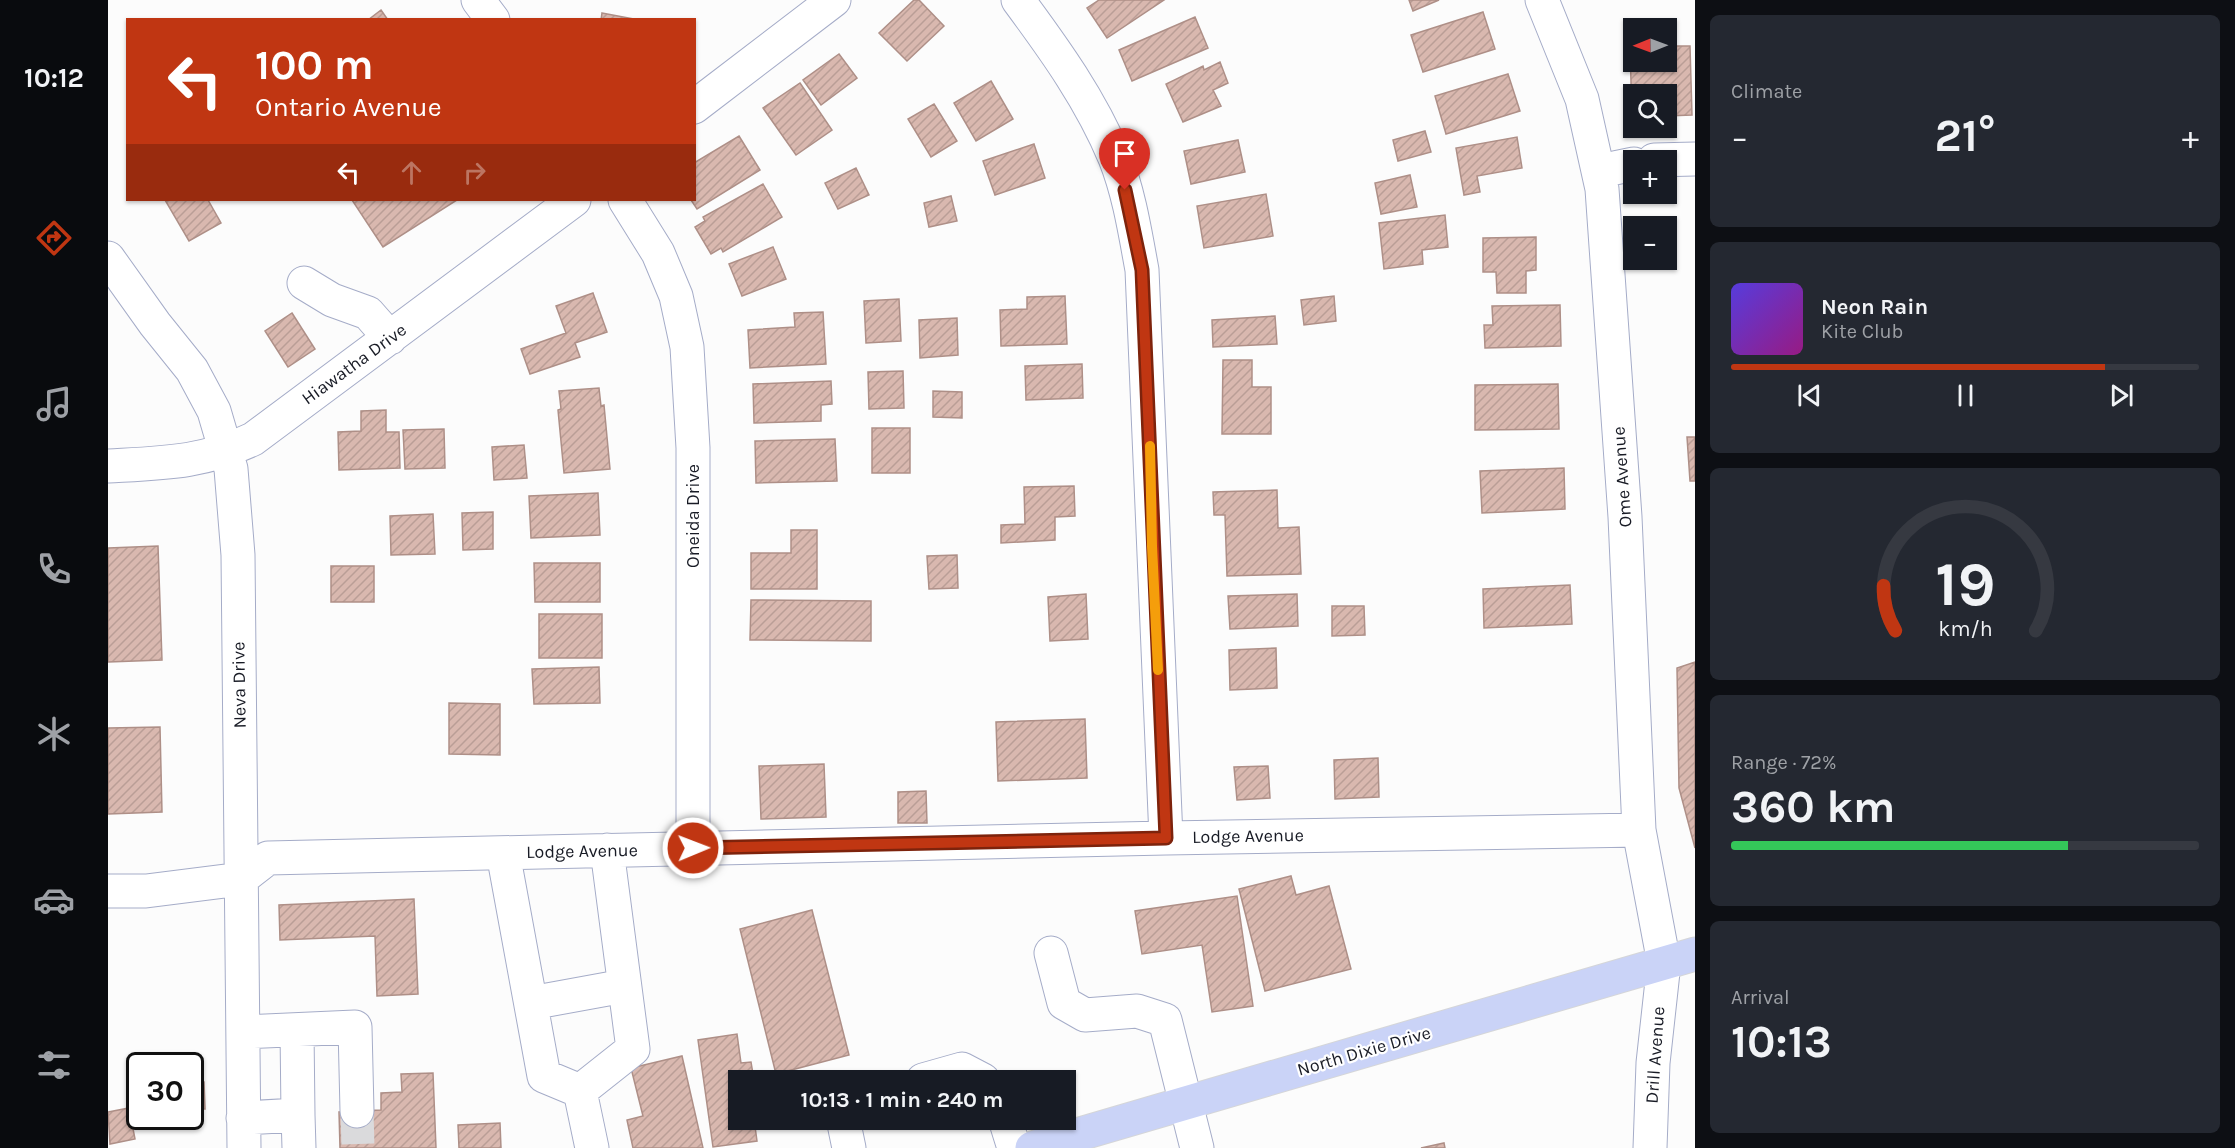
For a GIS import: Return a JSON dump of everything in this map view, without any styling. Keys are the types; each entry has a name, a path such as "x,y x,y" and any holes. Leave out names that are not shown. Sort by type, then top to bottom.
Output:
{"main road":[{"name":"North Dixie Drive","path":"1032,1148 1695,954"}],"street":[{"path":"478,0 492,18"},
{"path":"696,105 834,0"},
{"path":"1018,0 1059,55 1100,124 1115,159 1130,206 1142,270 1166,838"},
{"name":"Ome Avenue","path":"1542,0 1582,99 1602,189 1625,517 1640,830 1664,963"},
{"path":"1677,159 1695,159"},
{"path":"1599,171 1623,166"},
{"name":"Hiawatha Drive","path":"108,466 189,460 227,452 253,439 573,201"},
{"name":"Oneida Drive","path":"626,201 658,253 676,296 687,347 693,448 693,848"},
{"name":"Neva Drive","path":"108,258 155,324 192,370 214,411 231,469 238,555 243,1133"},
{"path":"304,283 332,300 368,313 390,338"},
{"name":"Lodge Avenue","path":"241,879 268,858 1640,830"},
{"path":"580,1091 633,1049 607,850"},
{"path":"503,853 544,1076 580,1091"},
{"path":"108,891 146,891 241,879"},
{"path":"1051,953 1064,1003 1085,1015 1137,1011 1165,1020 1197,1148"},
{"name":"Drill Avenue","path":"1650,1148 1653,1063 1664,963"},
{"path":"531,1003 624,986"},
{"path":"243,1032 355,1026 357,1111"},
{"path":"297,1030 299,1148"},
{"path":"580,1091 592,1148"},
{"path":"243,1133 298,1115"},
{"path":"845,1130 849,1148"},
{"path":"1008,1130 1014,1148"}],"building":[{"path":"914,0 919,0 944,26 907,61 879,33"},
{"path":"1099,0 1164,0 1107,38 1087,8"},
{"path":"1409,0 1439,0 1413,11"},
{"path":"381,10 387,18 371,18"},
{"path":"1483,12 1495,49 1423,72 1411,35"},
{"path":"602,13 628,18 601,18"},
{"path":"1195,17 1208,48 1132,81 1119,50"},
{"path":"1677,46 1690,46 1692,115 1677,116 1677,84 1631,84 1631,72 1677,72"},
{"path":"839,54 857,78 821,105 803,80"},
{"path":"1220,62 1228,83 1213,90 1221,106 1183,122 1166,84 1203,66 1204,70"},
{"path":"1508,74 1520,111 1446,134 1435,96"},
{"path":"991,81 1013,119 976,141 954,103"},
{"path":"800,83 832,130 796,155 763,108"},
{"path":"934,104 957,141 931,157 908,119"},
{"path":"1425,131 1431,152 1398,161 1393,140"},
{"path":"739,136 760,170 697,209 692,201 696,201 696,162"},
{"path":"1517,137 1522,168 1477,176 1480,192 1464,195 1456,148"},
{"path":"1238,140 1245,172 1191,184 1184,151"},
{"path":"1034,144 1045,178 995,195 983,161"},
{"path":"856,168 869,195 838,209 825,183"},
{"path":"1410,175 1417,207 1381,214 1375,183"},
{"path":"763,184 782,217 723,252 721,248 711,254 695,227 705,221 703,217"},
{"path":"1266,194 1273,236 1204,248 1197,206"},
{"path":"951,196 957,221 929,227 924,203"},
{"path":"166,201 209,201 221,223 189,241"},
{"path":"353,201 455,201 383,247"},
{"path":"1445,215 1448,247 1422,250 1423,264 1384,269 1379,223"},
{"path":"1536,237 1536,270 1526,271 1526,293 1497,293 1496,272 1483,272 1483,238"},
{"path":"773,247 786,279 742,296 729,264"},
{"path":"593,293 607,332 575,343 580,357 530,374 521,349 566,333 556,306"},
{"path":"1065,296 1067,344 1001,346 1000,310 1027,309 1027,297"},
{"path":"1334,296 1336,321 1304,325 1301,300"},
{"path":"899,299 901,341 866,343 864,301"},
{"path":"1560,305 1561,346 1485,348 1484,325 1493,325 1492,306"},
{"path":"823,312 826,364 750,368 748,330 795,327 794,313"},
{"path":"292,313 315,349 288,367 265,331"},
{"path":"1275,316 1277,344 1213,347 1212,320"},
{"path":"957,318 958,355 920,358 919,320"},
{"path":"1223,360 1252,360 1252,387 1271,387 1271,434 1222,434"},
{"path":"1082,364 1083,398 1026,400 1025,366"},
{"path":"903,371 904,408 869,409 868,372"},
{"path":"831,381 832,404 821,405 821,421 754,423 753,384"},
{"path":"1558,384 1559,429 1475,430 1475,385"},
{"path":"599,388 601,406 604,405 610,469 564,473 558,410 561,409 559,391"},
{"path":"933,391 962,392 962,418 933,417"},
{"path":"386,410 386,432 399,432 400,468 339,470 338,432 361,431 361,411"},
{"path":"872,428 910,428 910,473 872,473"},
{"path":"444,429 445,468 405,469 403,430"},
{"path":"1687,437 1695,437 1695,481 1690,481"},
{"path":"835,439 837,481 756,483 755,441"},
{"path":"524,445 527,478 494,480 492,447"},
{"path":"1564,468 1565,509 1482,513 1480,471"},
{"path":"1074,486 1075,516 1055,517 1055,540 1001,543 1001,525 1025,524 1024,487"},
{"path":"1277,490 1278,528 1299,527 1301,574 1227,576 1225,515 1214,515 1213,492"},
{"path":"598,493 600,535 531,538 529,496"},
{"path":"493,512 493,549 463,550 462,513"},
{"path":"433,514 435,554 391,555 390,516"},
{"path":"791,530 817,530 817,589 751,589 751,553 791,553"},
{"path":"158,546 162,660 108,662 108,548"},
{"path":"957,555 958,588 929,589 927,556"},
{"path":"534,563 600,563 600,602 535,602"},
{"path":"331,566 374,566 374,602 331,602"},
{"path":"1570,585 1572,624 1484,628 1483,589"},
{"path":"1086,594 1088,639 1050,641 1048,597"},
{"path":"1297,594 1298,626 1230,629 1228,596"},
{"path":"751,600 871,601 871,641 750,640"},
{"path":"1332,606 1364,606 1365,635 1332,636"},
{"path":"539,614 602,614 602,658 539,658"},
{"path":"1276,648 1277,688 1230,690 1229,650"},
{"path":"1695,662 1695,848 1679,788 1677,668"},
{"path":"599,667 600,703 534,704 532,669"},
{"path":"449,703 500,704 500,755 449,754"},
{"path":"1085,719 1087,778 998,781 996,722"},
{"path":"160,727 162,812 108,814 108,728"},
{"path":"1378,758 1379,797 1335,799 1334,760"},
{"path":"824,764 826,817 761,819 759,766"},
{"path":"1268,766 1270,798 1237,800 1234,767"},
{"path":"926,791 927,823 898,823 898,792"},
{"path":"1291,876 1296,895 1329,886 1351,969 1265,991 1239,889"},
{"path":"1237,896 1253,1006 1212,1012 1202,945 1142,954 1135,911"},
{"path":"414,899 418,994 377,996 375,936 280,940 279,905"},
{"path":"812,910 849,1055 791,1070 775,1070 740,929"},
{"path":"737,1034 741,1063 751,1062 752,1070 728,1070 728,1130 756,1130 757,1141 713,1147 698,1040"},
{"path":"682,1056 703,1148 633,1148 627,1120 643,1116 631,1068"},
{"path":"433,1073 436,1148 340,1148 339,1112 381,1110 381,1093 402,1092 401,1074"},
{"path":"126,1109 126,1130 133,1130 135,1139 110,1144 108,1112"},
{"path":"500,1123 501,1148 459,1148 458,1125"},
{"path":"1444,1143 1445,1148 1421,1148"}],"tunnel":[{"path":"357,1111 358,1148"}],"slow traffic":[{"path":"1150,446 1158,670"}],"route":[{"path":"693,848 1166,838 1142,270 1125,190"}]}
